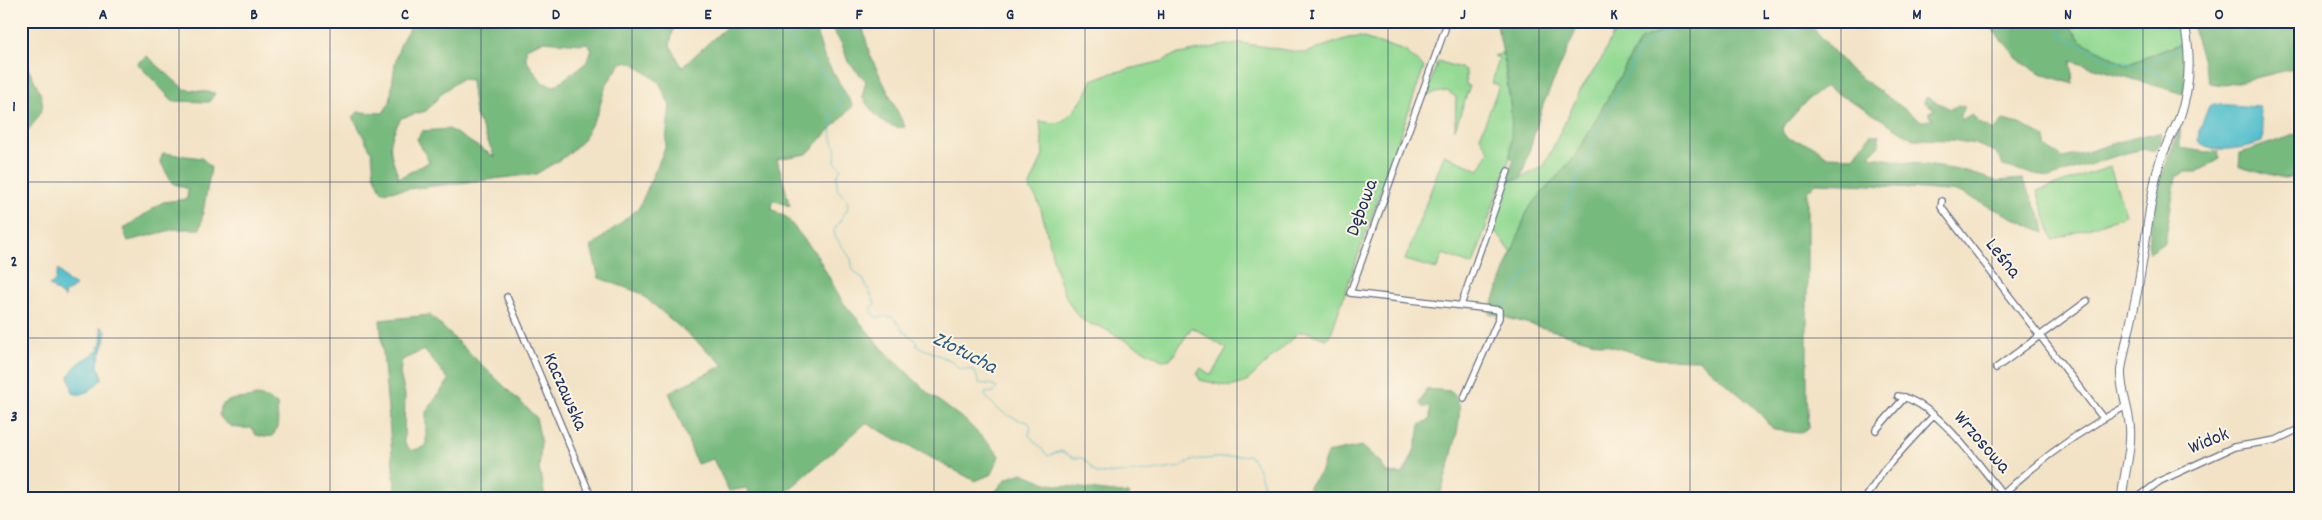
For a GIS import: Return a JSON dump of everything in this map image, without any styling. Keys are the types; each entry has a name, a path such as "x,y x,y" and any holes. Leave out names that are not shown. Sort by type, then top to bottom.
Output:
{"main road":[{"path":"2122,499 2131,439 2120,383 2121,370 2140,280 2149,211 2158,167 2165,146 2178,119 2187,86 2189,52 2184,21"}],"street":[{"name":"Dębowa","path":"1445,30 1350,293 1499,310 1499,318 1464,398"},
{"path":"1461,305 1508,171"},
{"name":"Leśna","path":"1942,201 1942,207 2103,418"},
{"name":"Kaczawska","path":"506,297 592,499"},
{"path":"1996,368 2087,301"},
{"name":"Wrzosowa","path":"1876,430 1901,397 1922,405 1934,415 2003,494"},
{"path":"1998,499 2042,459 2103,418 2126,406"},
{"name":"Wrzosowa","path":"1865,499 1884,470 1934,415"},
{"name":"Widok","path":"2136,499 2160,481 2234,447 2276,440 2301,428"}],"green space":[{"path":"417,21 675,21 670,45 682,67 733,21 813,21 824,57 853,106 807,154 777,159 790,206 772,200 772,209 786,217 817,255 842,301 882,348 928,393 966,421 995,450 999,456 992,474 975,481 866,423 778,499 752,499 747,488 729,491 713,459 697,464 669,392 724,365 640,293 599,278 591,247 639,208 665,148 670,106 659,82 633,63 622,62 606,85 598,112 583,140 566,156 536,174 382,192 374,174 372,153 353,117 358,112 383,113 390,102 396,58 399,47 409,29","holes":["543,41 588,43 592,50 586,63 555,86 543,83 526,60 526,48","461,79 471,80 475,113 495,157 449,129 422,131 417,139 429,162 399,178 391,153 391,141 401,118 426,111 443,92"]},
{"path":"827,21 861,21 870,55 905,127 891,126 885,123 866,103 862,97 866,81 848,62 842,44"},
{"path":"1496,21 1580,21 1543,105 1521,178 1508,181 1513,160 1510,157 1510,106 1506,72"},
{"path":"1619,21 1667,21 1658,33 1640,40 1577,154 1528,209 1512,253 1492,227 1508,181 1521,178 1544,166 1581,89 1601,60"},
{"path":"1667,21 1807,21 1850,70 1921,121 1932,120 1929,112 1935,109 1924,102 1926,97 1951,109 1957,106 1965,107 1960,114 1961,120 1972,114 1978,122 1993,130 2003,120 2020,124 2046,138 2046,147 2063,158 2147,135 2160,133 2162,140 2154,152 2144,149 2122,154 2049,178 2003,166 1996,152 1975,144 1952,140 1913,139 1857,104 1825,87 1807,100 1782,128 1787,138 1814,146 1826,156 1854,157 1870,135 1879,135 1879,146 1871,154 1872,157 1959,170 1997,181 2022,179 2043,221 2045,233 1959,192 1872,185 1816,183 1807,192 1807,394 1809,428 1799,433 1774,430 1756,409 1699,360 1657,359 1489,313 1528,209 1577,154 1640,40 1658,33"},
{"path":"1985,21 2066,21 2081,41 2126,65 2182,43 2185,66 2184,94 2071,61 2073,84 2045,75 2021,62"},
{"path":"2066,21 2178,21 2182,43 2126,65 2081,41"},
{"path":"2191,21 2301,21 2301,67 2225,85 2209,83"},
{"path":"1360,37 1405,51 1424,67 1330,336 1325,339 1307,332 1299,332 1246,382 1231,387 1200,380 1197,374 1201,368 1211,375 1227,349 1192,327 1171,359 1162,360 1099,326 1085,321 1074,310 1065,295 1058,276 1039,204 1029,188 1043,155 1040,121 1055,123 1065,119 1079,104 1092,80 1108,74 1163,61 1174,55 1240,43 1305,53 1348,38"},
{"path":"1503,53 1513,126 1510,157 1473,265 1443,254 1437,269 1405,260 1444,155 1479,170 1489,151 1480,137 1499,86 1492,83 1499,58 1494,56"},
{"path":"147,56 184,89 215,93 209,102 173,101 137,63"},
{"path":"21,58 36,83 43,104 38,116 21,139"},
{"path":"1438,61 1466,70 1466,85 1470,86 1455,129 1456,97 1447,91 1426,95"},
{"path":"2180,129 2180,148 2206,152 2218,151 2220,159 2197,172 2185,172 2176,177 2165,242 2150,253 2148,244 2160,180"},
{"path":"2301,133 2301,175 2284,178 2239,166 2240,153"},
{"path":"163,153 202,158 211,168 200,229 175,229 128,241 123,229 163,202 187,199 188,189 172,183 160,161"},
{"path":"2110,167 2126,215 2053,240 2037,191"},
{"path":"430,315 536,417 541,442 539,470 545,499 396,499 380,320","holes":["424,350 449,380 426,412 426,446 411,451 404,442 405,395 400,373 402,360"]},
{"path":"1426,389 1451,391 1457,399 1459,409 1457,434 1439,499 1309,498 1309,486 1320,473 1327,453 1362,446 1380,462 1387,473 1403,474 1414,451 1420,425 1430,419 1430,407 1422,407 1420,403"},
{"path":"256,396 264,397 277,404 278,425 273,436 264,437 256,435 252,428 233,427 225,423 219,415 220,407 225,403"},
{"path":"1022,473 1049,484 1129,494 1129,499 989,499 1006,479"}],"water":[{"path":"2213,104 2259,107 2264,135 2262,142 2238,148 2220,149 2212,148 2198,141 2199,131 2209,106"},
{"path":"58,269 67,281 76,286 64,294 65,298 49,285 55,281"},
{"path":"101,326 106,332 105,342 98,362 102,379 85,393 73,393 69,376 80,362 92,355 100,346 102,338"}],"waterway":[{"name":"Złotucha","path":"776,21 784,34 822,72 843,97 838,107 831,112 832,139 836,147 835,162 841,168 837,176 837,189 847,200 848,208 834,230 835,236 851,259 853,270 863,279 875,303 871,310 876,317 893,317 904,331 917,342 917,346 952,361 959,369 974,370 979,383 993,385 997,388 994,392 985,393 985,395 1004,413 1015,419 1028,422 1031,426 1029,435 1048,456 1061,451 1074,458 1083,458 1097,474 1153,471 1181,467 1192,460 1249,455 1258,467 1264,486 1275,491 1280,499"},
{"path":"1502,305 1541,253 1563,217 1598,132 1639,50 1671,27 1684,21"},
{"path":"1774,21 1792,29 1796,38"},
{"path":"2049,21 2061,32 2062,37 2076,42 2107,60 2114,63 2124,61 2138,67 2146,67 2182,86"},
{"path":"2146,66 2180,47"}]}
